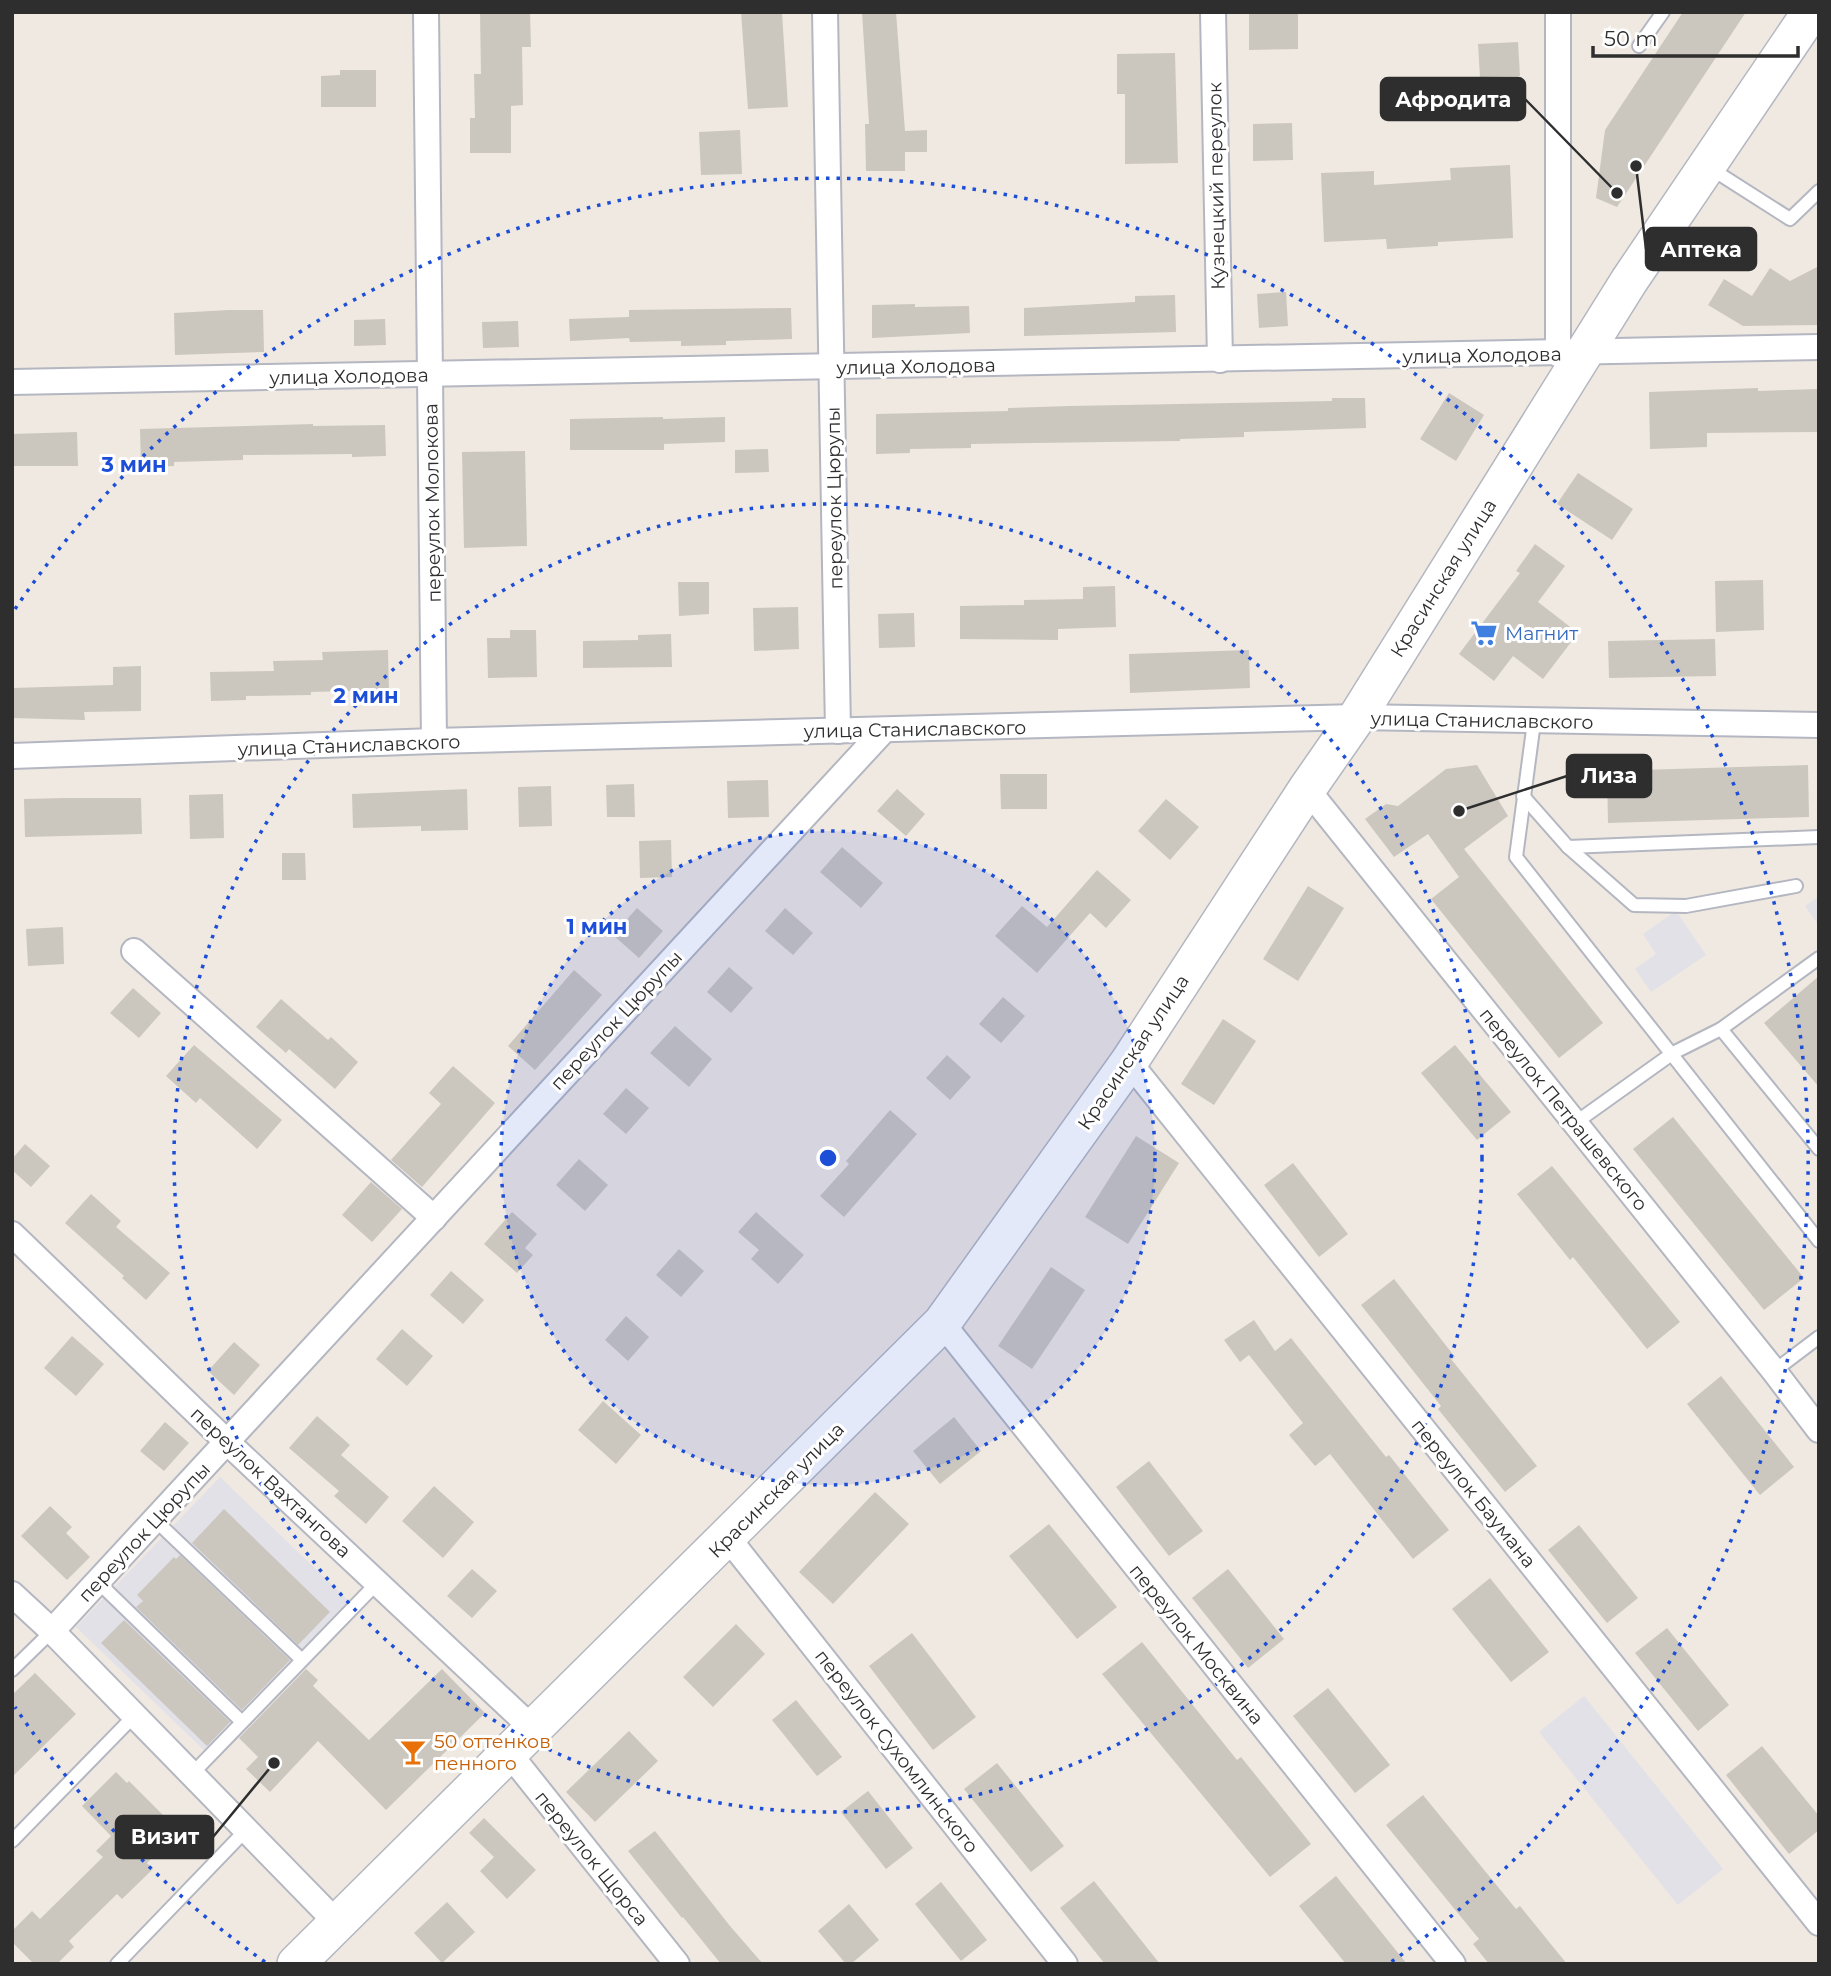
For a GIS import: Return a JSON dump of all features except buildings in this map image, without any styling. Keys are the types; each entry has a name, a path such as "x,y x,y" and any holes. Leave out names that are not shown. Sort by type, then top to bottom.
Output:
{"main road":[{"name":"Красинская улица","path":"296,1964 942,1323 1129,1062 1357,717 1571,353 1629,281 1811,12"}],"street":[{"name":"переулок Молокова","path":"426,12 435,741"},
{"name":"переулок Цюрупы","path":"825,12 838,731"},
{"name":"Кузнецкий переулок","path":"1213,12 1220,360"},
{"path":"1558,12 1571,353"},
{"name":"улица Холодова","path":"12,382 1819,347"},
{"name":"улица Станиславского","path":"12,756 435,741 1357,717 1819,725"},
{"name":"переулок Цюрупы","path":"52,1630 884,730"},
{"name":"переулок Петрашевского","path":"1307,789 1819,1430"},
{"path":"134,950 434,1218"},
{"name":"переулок Баумана","path":"1129,1062 1819,1923"},
{"name":"переулок Вахтангова","path":"12,1234 377,1583 520,1740"},
{"name":"переулок Москвина","path":"942,1323 1453,1964"},
{"name":"переулок Сухомлинского","path":"728,1538 1065,1964"},
{"path":"12,1594 52,1630 337,1923"},
{"name":"переулок Щорса","path":"520,1740 677,1964"}],"lane":[{"path":"1639,46 1663,12"},
{"path":"1707,166 1790,219 1819,191"},
{"path":"1534,722 1516,857 1819,1241"},
{"path":"1523,796 1568,847 1634,905 1686,906 1796,886"},
{"path":"1568,847 1819,836"},
{"path":"1575,1123 1672,1053 1721,1029 1819,958"},
{"path":"1721,1029 1819,1149"},
{"path":"1774,1371 1819,1337"},
{"path":"155,1520 302,1660"},
{"path":"98,1582 242,1722"},
{"path":"191,1774 377,1583"},
{"path":"12,1670 52,1630"},
{"path":"12,1841 134,1716"},
{"path":"117,1964 246,1830"}],"shaded area":[{"path":"1819,896 1819,926 1805,906"},
{"path":"1676,911 1706,955 1651,992 1635,969 1656,954 1643,934"},
{"path":"220,1477 354,1606 209,1755 76,1627"},
{"path":"1584,1696 1723,1869 1678,1905 1539,1732"}],"place":[{"name":"Аптека","path":"1636,166"},
{"name":"Афродита","path":"1617,193"},
{"name":"Магнит","path":"1484,633"},
{"name":"Лиза","path":"1459,811"},
{"name":"50 оттенков пенного","path":"413,1752"},
{"name":"Визит","path":"274,1763"}]}
